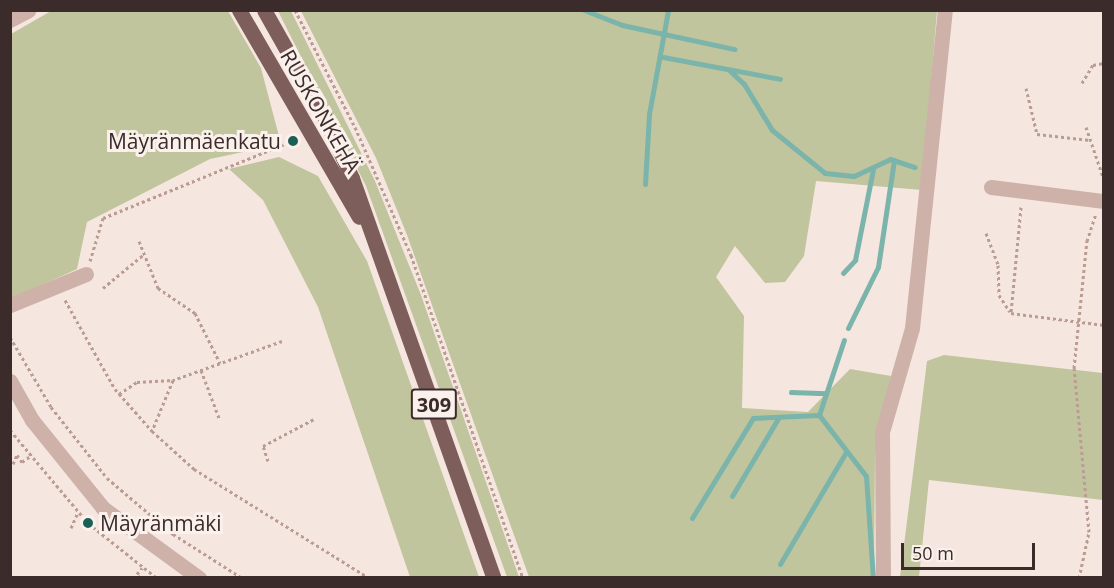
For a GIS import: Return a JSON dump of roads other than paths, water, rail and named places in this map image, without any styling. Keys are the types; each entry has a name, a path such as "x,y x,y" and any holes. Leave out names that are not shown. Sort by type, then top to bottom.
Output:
{"main road":[{"name":"RUSKONKEHÄ","path":"239,10 368,232"},
{"name":"RUSKONKEHÄ","path":"264,10 324,116 352,178 368,232 494,578"}],"street":[{"path":"10,20 29,10"},
{"path":"883,578 881,441 912,328 945,10"},
{"path":"991,186 1102,202"},
{"path":"10,305 86,274"},
{"path":"10,381 32,420 103,508 199,578"}],"waterway":[{"path":"584,10 622,25 734,49"},
{"path":"645,184 649,114 668,10"},
{"path":"663,57 780,79"},
{"path":"729,70 744,84 772,130 825,173 854,176 890,159 915,167"},
{"path":"848,328 878,267 894,160"},
{"path":"843,273 855,260 873,169"},
{"path":"692,518 753,418 819,415 844,340"},
{"path":"791,392 826,393"},
{"path":"819,415 866,476 873,578"},
{"path":"732,496 779,417"},
{"path":"780,564 846,452"}],"place":[{"name":"Mäyränmäenkatu","path":"293,141"},
{"name":"Mäyränmäki","path":"88,523"}]}
